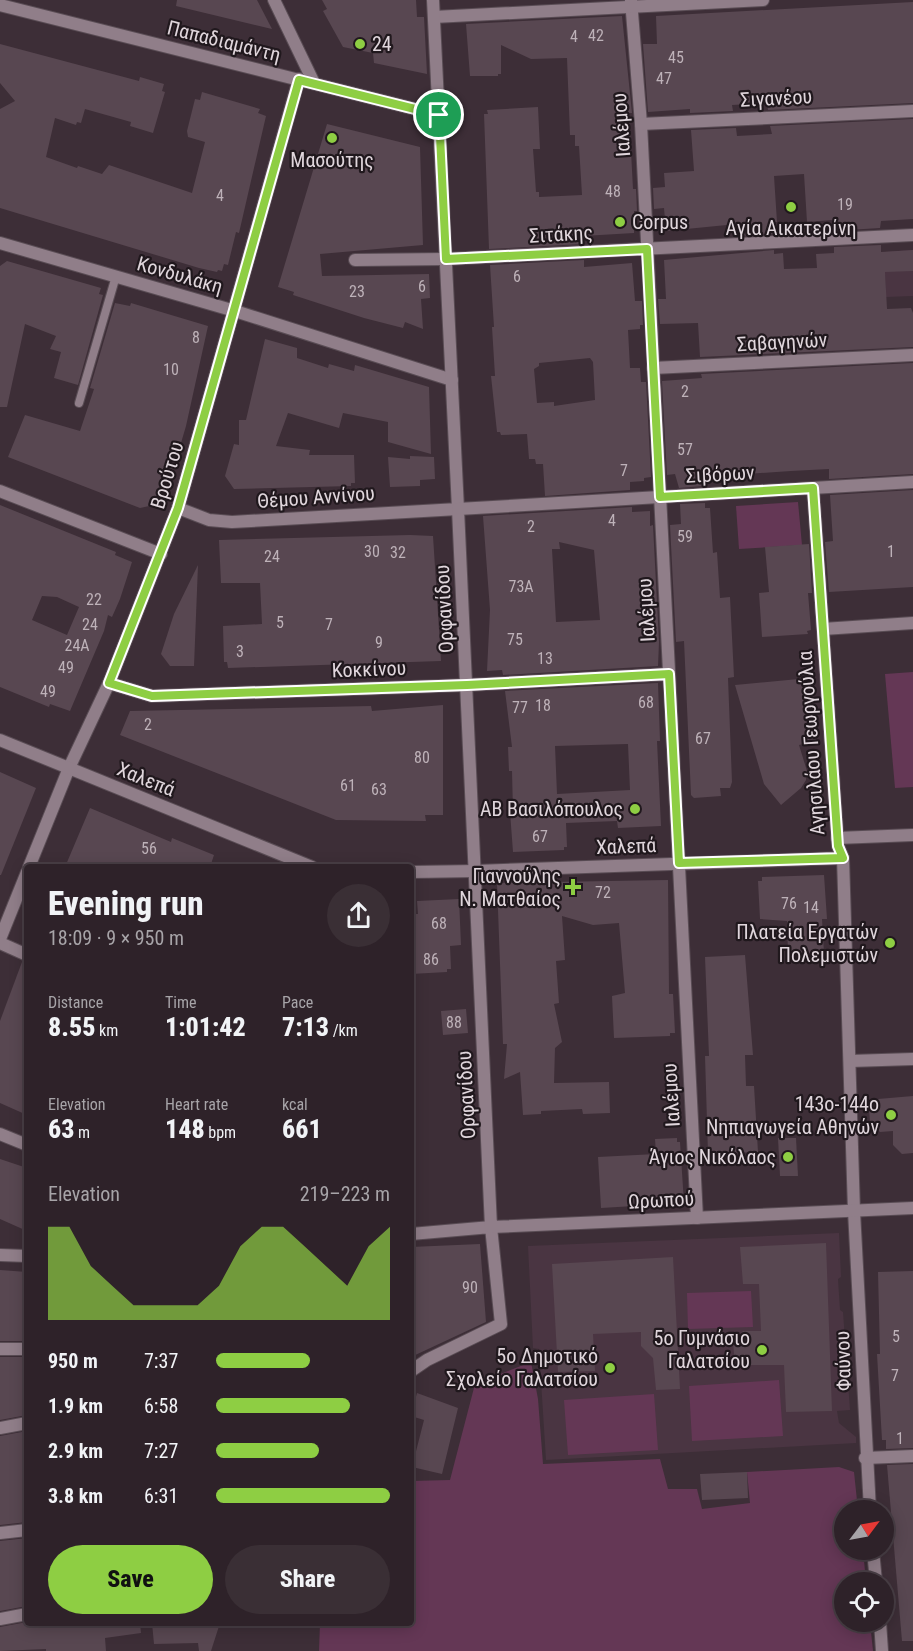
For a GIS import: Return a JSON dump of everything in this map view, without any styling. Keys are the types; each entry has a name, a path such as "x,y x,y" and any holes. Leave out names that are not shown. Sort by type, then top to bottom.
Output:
{"street":[{"path":"274,0 314,83"},
{"name":"Ορφανίδου","path":"427,1360 501,1324 491,1227 434,0"},
{"path":"434,17 632,3 763,0"},
{"name":"Ιαλέμου","path":"632,3 641,124 697,1218"},
{"name":"Παπαδιαμάντη","path":"0,5 439,115"},
{"name":"Βρούτου","path":"30,864 69,768 109,683 178,508 299,80"},
{"name":"Σιγανέου","path":"641,124 913,111"},
{"name":"Σιτάκης","path":"355,260 446,259 913,235"},
{"name":"Κονδυλάκη","path":"0,243 235,311 452,380"},
{"name":"Σαβαγηνών","path":"653,368 913,354"},
{"name":"Σιβόρων","path":"458,509 913,482"},
{"name":"Αγησιλάου Γεωργούλια","path":"813,488 837,838 843,858 854,1211"},
{"path":"0,491 161,554"},
{"name":"Θέμου Αννίνου","path":"178,508 209,520 232,522 458,509"},
{"path":"823,629 913,623"},
{"name":"Κοκκίνου","path":"109,683 152,696 467,685 669,674"},
{"name":"Χαλεπά","path":"0,740 305,864"},
{"path":"837,838 913,836"},
{"name":"Χαλεπά","path":"414,872 843,858"},
{"path":"24,880 0,941 24,953"},
{"path":"850,1061 913,1059"},
{"path":"0,1134 24,1144"},
{"name":"Ωρωπού","path":"414,1234 491,1227 913,1208"},
{"name":"Φαύνου","path":"854,1211 861,1304 865,1458 869,1500"},
{"path":"0,1255 24,1256"},
{"path":"0,1349 24,1349"},
{"path":"414,1362 427,1360"},
{"path":"414,1369 427,1360"},
{"path":"0,1428 24,1424"},
{"path":"865,1458 913,1456"},
{"path":"0,1533 24,1530"},
{"path":"0,1619 24,1615"},
{"path":"881,1632 882,1651"}],"lane":[{"path":"79,403 116,276"}],"shaded area":[{"path":"913,250 913,296 886,297 884,252"},
{"path":"798,502 802,545 739,549 736,506"},
{"path":"913,672 913,787 895,788 885,674"},
{"path":"839,1233 841,1277 838,1279 840,1310 843,1312 850,1410 837,1411 839,1423 856,1437 856,1443 546,1460 539,1349 533,1348 528,1246"},
{"path":"751,1291 753,1327 688,1329 687,1293"},
{"path":"531,1362 538,1399 543,1464 660,1459 668,1489 697,1489 702,1509 750,1503 747,1472 839,1467 854,1472 857,1500 834,1500 834,1560 864,1560 865,1572 834,1572 834,1632 871,1632 873,1651 319,1651 320,1626 414,1626 414,1481 450,1480 475,1384"},
{"path":"779,1380 783,1436 692,1441 689,1386"},
{"path":"654,1394 658,1450 568,1455 564,1400"}],"building":[{"path":"177,0 257,0 272,29 176,6"},
{"path":"322,0 416,0 417,17 424,17 427,74 374,63 373,53 343,47 323,11 327,9"},
{"path":"913,2 913,103 768,110 767,103 732,105 733,111 690,113 690,109 648,112 643,44 657,44 656,16"},
{"path":"622,16 632,113 629,113 633,189 636,189 637,211 634,211 634,233 583,236 583,244 489,249 484,114 488,114 487,110 538,107 540,149 533,149 536,192 539,192 539,197 582,195 579,146 575,146 575,135 570,135 567,58 531,59 501,45 501,74 498,76 470,76 466,24"},
{"path":"0,44 139,81 140,77 164,84 162,91 165,92 153,133 130,126 131,122 85,109 81,123 77,122 76,125 55,118 46,157 77,168 78,166 102,174 109,165 192,193 205,142 188,137 187,131 195,99 200,100 202,92 260,109 258,113 266,116 239,233 236,232 228,265 224,264 222,271 217,272 199,268 0,208 0,109 15,101 0,83"},
{"path":"913,119 913,219 881,221 880,228 832,231 832,220 807,222 804,174 774,176 777,222 772,222 773,234 737,236 737,224 666,231 664,208 654,209 653,188 665,187 664,173 694,171 691,130 736,128 737,136 772,134 770,126"},
{"path":"327,124 420,147 423,245 320,254 322,276 429,274 430,298 421,299 423,329 405,322 403,328 364,318 293,295 294,292 278,287"},
{"path":"881,245 881,252 913,250 913,271 885,272 887,309 911,308 913,313 913,347 700,357 698,323 660,324 658,299 666,299 664,260 774,250 774,254 783,253 784,269 817,268 816,254 834,253 834,247"},
{"path":"584,260 584,267 632,263 635,301 642,301 643,325 640,325 640,329 628,330 630,368 640,368 641,382 646,382 651,477 644,478 644,481 630,482 630,490 545,496 543,464 536,464 535,459 529,459 527,434 501,435 497,432 491,376 495,376 490,265","holes":["590,358 593,362 595,400 554,406 554,402 537,403 534,369 539,366 539,363"]},
{"path":"7,261 101,288 99,294 103,295 78,385 54,378 61,352 50,349 56,336 25,324 7,407 0,407 0,266"},
{"path":"115,303 130,306 131,303 208,326 186,426 173,470 169,475 163,503 140,508 8,457 25,415 80,431 94,389 90,388"},
{"path":"265,339 297,348 297,358 328,368 329,364 354,371 355,365 429,387 431,454 388,442 388,422 343,413 339,428 288,413 276,446 310,450 309,455 354,455 355,483 351,483 351,486 234,489 225,476 234,444 239,445 239,420 246,420"},
{"path":"913,363 913,474 829,479 829,469 791,471 702,477 703,486 679,488 675,474 667,475 662,381 702,378 701,374"},
{"path":"410,456 434,457 435,479 420,480 420,486 390,487 388,457 410,459"},
{"path":"913,490 913,587 829,592 825,542 833,541 830,495"},
{"path":"705,503 705,508 710,508 713,553 717,552 720,598 730,597 734,677 728,678 732,782 730,788 720,788 721,796 694,798 691,795 684,641 676,642 670,525 681,524 680,504"},
{"path":"0,505 116,552 115,555 132,562 120,599 112,617 108,615 104,631 70,711 50,704 49,707 0,687","holes":["42,596 57,597 79,607 67,635 32,620"]},
{"path":"632,507 632,512 650,511 650,526 653,525 659,642 658,666 503,675 502,670 487,671 490,610 483,516","holes":["559,542 594,550 600,620 556,622 552,549 560,549"]},
{"path":"433,536 441,661 228,668 227,662 224,662 223,626 262,624 260,583 221,583 219,540"},
{"path":"809,544 812,593 808,593 811,630 807,631 808,634 762,637 759,593 769,592 765,547"},
{"path":"198,565 194,666 170,666 161,654 174,614"},
{"path":"809,678 809,683 813,682 816,741 799,745 807,771 806,780 801,788 781,805 764,784 735,685"},
{"path":"658,683 660,741 657,741 661,826 618,828 617,821 566,823 567,847 564,847 564,850 513,852 510,812 513,812 512,771 509,771 508,747 512,747 505,691","holes":["628,744 630,790 557,794 555,746"]},
{"path":"443,705 443,815 425,815 426,821 336,820 120,735 130,711 371,706 372,711"},
{"path":"0,772 36,788 1,875 0,875"},
{"path":"90,808 171,842 172,838 214,855 211,864 66,864"},
{"path":"824,875 827,919 822,919 824,953 788,954 787,921 760,919 758,881 762,881 762,877"},
{"path":"668,880 669,994 673,994 675,1033 670,1033 670,1036 614,1038 612,996 625,993 619,923 593,925 562,916 565,960 556,961 559,1003 554,1004 562,1042 555,1048 554,1083 609,1082 610,1113 583,1114 582,1109 541,1111 541,1114 523,1115 520,1072 504,1079 507,1044 503,1044 497,883"},
{"path":"459,899 461,945 450,946 451,969 447,969 447,972 414,974 414,914 418,914 417,901"},
{"path":"745,955 753,1055 745,1055 746,1086 754,1086 758,1152 708,1154 705,1056 709,1056 705,957"},
{"path":"22,962 24,962 24,1114 0,1103 0,1021"},
{"path":"466,1009 468,1033 443,1035 441,1011"},
{"name":"143ο-144ο Νηπιαγωγεία Αθηνών","path":"913,1096 913,1153 902,1154 893,1145 893,1131 880,1132 870,1122 869,1109 878,1099"},
{"path":"677,1138 677,1142 680,1142 684,1203 601,1208 598,1157 656,1154 655,1139"},
{"name":"Άγιος Νικόλαος","path":"778,1138 796,1138 798,1176 780,1176"},
{"path":"0,1159 24,1167 24,1230 0,1219"},
{"path":"826,1243 832,1411 786,1412 784,1365 735,1365 733,1342 743,1331 761,1331 759,1284 743,1284 740,1247"},
{"path":"480,1244 486,1322 414,1356 414,1247"},
{"path":"673,1257 680,1389 656,1390 653,1358 641,1346 641,1332 593,1334 595,1371 558,1372 552,1264"},
{"path":"0,1270 24,1272 24,1341 0,1341"},
{"path":"913,1271 913,1448 886,1449 886,1440 882,1440 877,1354 880,1354 878,1272"},
{"path":"0,1357 24,1357 24,1416 0,1420"},
{"path":"417,1393 458,1408 442,1474 414,1467 424,1420 414,1417"},
{"path":"24,1432 24,1522 0,1525 0,1436"},
{"path":"913,1464 913,1641 902,1641 894,1547 894,1500 890,1500 887,1465"},
{"path":"747,1472 748,1498 702,1500 700,1474"},
{"path":"24,1538 24,1607 0,1611 0,1541"},
{"path":"24,1623 24,1626 140,1626 141,1633 105,1638 106,1651 46,1651 46,1649 0,1651 0,1627"},
{"path":"152,1626 219,1626 211,1651 199,1651 198,1643 154,1644"}],"place":[{"name":"24","path":"360,44"},
{"name":"Μασούτης","path":"332,138"},
{"name":"Αγία Αικατερίνη","path":"791,207"},
{"name":"Corpus","path":"620,222"},
{"name":"ΑΒ Βασιλόπουλος","path":"635,809"},
{"name":"Γιαννούλης Ν. Ματθαίος","path":"573,887"},
{"name":"Πλατεία Εργατών Πολεμιστών","path":"890,943"},
{"name":"143ο-144ο Νηπιαγωγεία Αθηνών","path":"891,1115"},
{"name":"Άγιος Νικόλαος","path":"788,1157"},
{"name":"5ο Γυμνάσιο Γαλατσίου","path":"762,1350"},
{"name":"5ο Δημοτικό Σχολείο Γαλατσίου","path":"610,1368"}],"route":[{"path":"299,80 439,115 446,259 647,249 660,497 813,488 838,846 843,858 679,863 669,674 467,685 152,696 109,683 178,508 299,80"}]}
